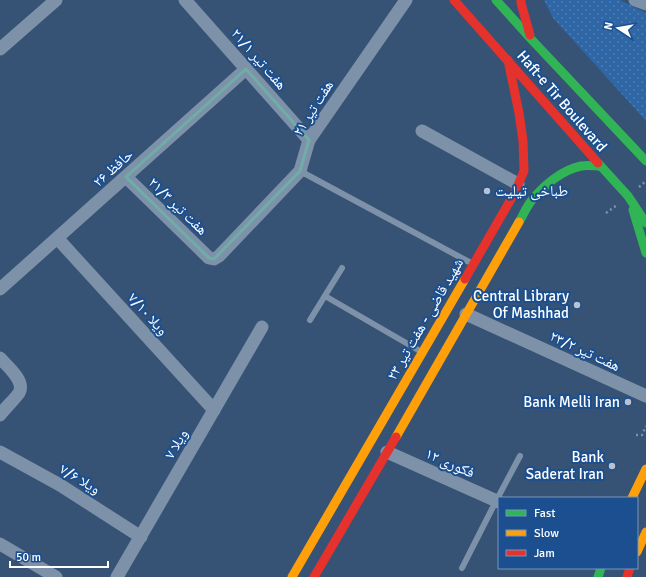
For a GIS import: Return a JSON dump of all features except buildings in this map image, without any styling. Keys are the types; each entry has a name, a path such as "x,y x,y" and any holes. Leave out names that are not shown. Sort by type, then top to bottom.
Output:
{"street":[{"path":"0,49 56,0"},
{"name":"هفت تیر ۲۱/۱","path":"185,0 309,140"},
{"name":"هفت تیر ۲۱","path":"209,258 214,259 219,256 300,171 309,140 406,0"},
{"name":"Haft-e Tir Boulevard","path":"454,0 628,196 646,223"},
{"name":"Haft-e Tir Boulevard","path":"496,0 646,161"},
{"path":"521,0 532,40"},
{"path":"635,0 646,4"},
{"name":"شهید قاضی - هفت تیر ۲۳","path":"292,577 515,192 518,184 528,170 519,113 508,60"},
{"name":"حافظ ۲۶","path":"0,289 126,178 246,69"},
{"path":"422,131 518,184"},
{"path":"314,577 531,201 545,181 582,166 600,166"},
{"name":"هفت تیر ۲۱/۳","path":"126,178 209,258"},
{"path":"628,196 646,253"},
{"name":"ویلا ۷/۱۰","path":"58,238 214,410"},
{"name":"هفت تیر ۲۳/۲","path":"466,314 646,396"},
{"name":"ویلا ۷","path":"117,577 262,327"},
{"path":"0,358 19,379 20,385 20,392 0,415"},
{"name":"ویلا ۷/۶","path":"0,452 60,485 141,537"},
{"name":"فکوری ۱۲","path":"387,452 498,502"},
{"path":"632,497 646,469"},
{"path":"638,550 646,532"},
{"path":"0,544 56,577"}],"lane":[{"path":"300,171 473,265"},
{"path":"310,320 342,268"},
{"path":"325,296 422,352"},
{"path":"500,497 520,456"},
{"path":"462,568 498,502"}],"path":[{"path":"636,435 642,435 646,426"}],"highlighted area":[{"path":"246,69 309,140 300,171 214,259 209,258 126,177"}],"shaded area":[{"path":"544,0 620,0 646,13 646,121 553,18"}],"traffic: fast":[{"path":"496,0 646,161"},
{"path":"598,163 628,196 646,223"},
{"path":"519,222 532,200 554,179 567,171 581,166 600,166"},
{"path":"633,210 646,253"},
{"path":"598,577 601,569"}],"traffic: slow":[{"path":"396,437 519,222"},
{"path":"292,577 465,279"},
{"path":"632,497 646,469"},
{"path":"638,550 646,532"}],"traffic: jam":[{"path":"454,0 598,163"},
{"path":"521,0 530,35"},
{"path":"465,279 515,192 524,171 523,141 519,113 508,60"},
{"path":"314,577 396,437"},
{"path":"627,577 630,569"}],"place":[{"name":"طباخی تیلیت","path":"487,191"},
{"name":"Central Library Of Mashhad","path":"577,305"},
{"name":"Bank Melli Iran","path":"628,402"},
{"name":"Bank Saderat Iran","path":"612,466"}]}
